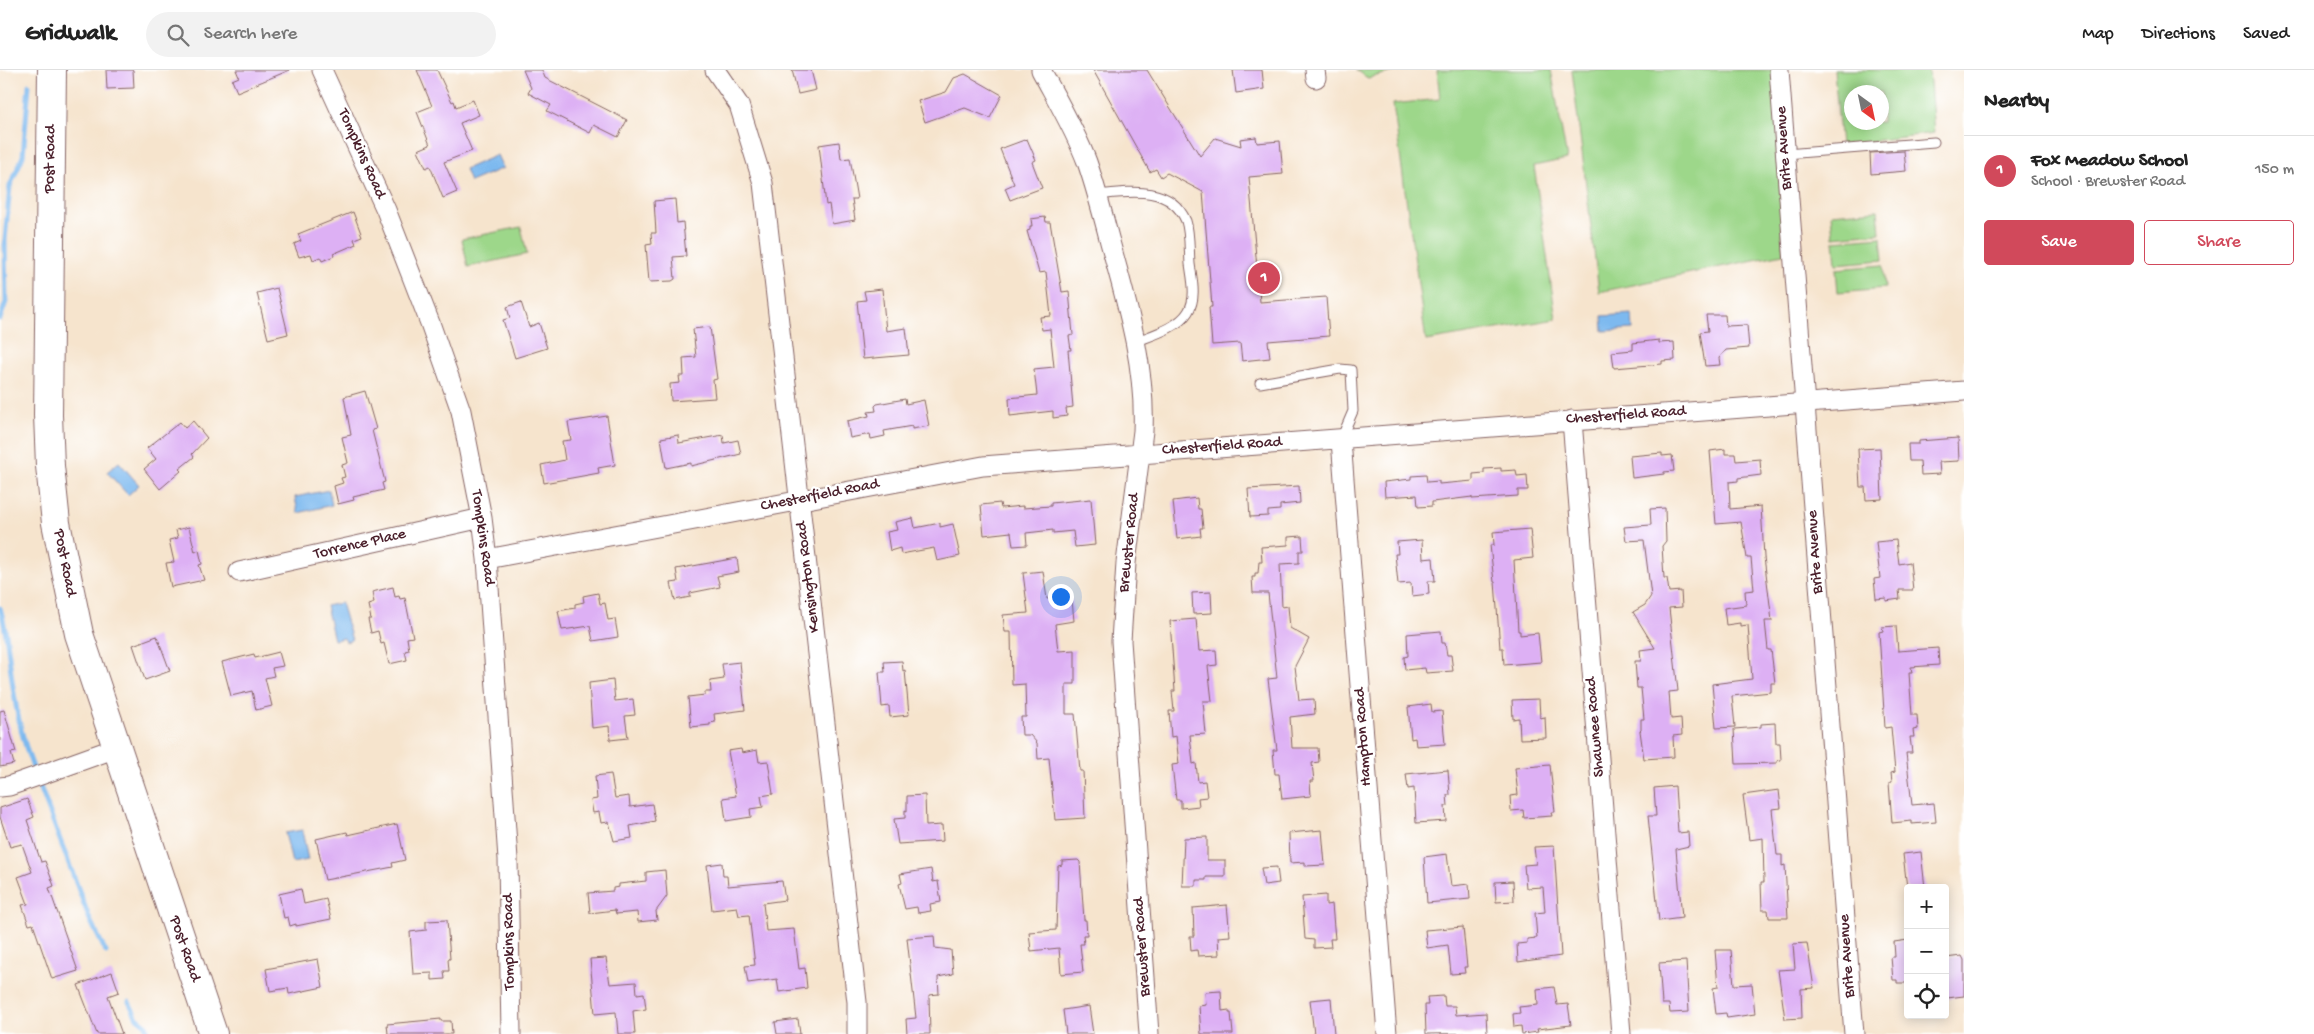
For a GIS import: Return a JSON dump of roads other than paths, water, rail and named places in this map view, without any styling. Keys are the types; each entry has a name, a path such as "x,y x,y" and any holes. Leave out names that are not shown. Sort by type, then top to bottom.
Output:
{"main road":[{"name":"Post Road","path":"52,70 48,415 50,466 59,542 79,634 213,1034"}],"street":[{"name":"Tompkins Road","path":"322,70 386,210 430,322 460,411 482,518 487,559 508,858 511,1034"},
{"name":"Kensington Road","path":"715,70 739,105 763,183 857,1002 858,1034"},
{"name":"Brewster Road","path":"1042,70 1067,117 1087,162 1140,362 1144,411 1141,454 1126,563 1121,641 1149,1034"},
{"name":"Brite Avenue","path":"1779,70 1854,1034"},
{"name":"Chesterfield Road","path":"487,559 983,466 1964,391"},
{"name":"Shawnee Road","path":"1572,420 1621,1034"},
{"name":"Hampton Road","path":"1341,440 1387,1034"},
{"name":"Torrence Place","path":"239,572 482,518"},
{"path":"0,786 49,772 116,748"}],"lane":[{"path":"1786,154 1934,142"},
{"path":"1097,195 1140,191 1158,195 1173,204 1186,222 1194,300 1189,312 1181,321 1135,342"},
{"path":"1260,383 1340,369 1351,370 1353,411 1341,440"}],"water":[{"path":"497,155 503,168 470,182 465,169"},
{"path":"1632,314 1633,329 1603,331 1602,316"},
{"path":"119,462 139,485 128,495 107,472"},
{"path":"329,490 332,505 298,513 295,497"},
{"path":"341,603 352,640 346,642 344,638 334,640 326,606"},
{"path":"302,830 308,860 292,863 285,833"}],"waterway":[{"path":"0,319 6,302 5,240 10,186 23,156 29,85"},
{"path":"0,608 7,638 19,720 27,752 35,773"},
{"path":"38,781 90,920 106,952"},
{"path":"129,1002 137,1018 146,1025 149,1034"}],"place":[{"name":"Fox Meadow School","path":"1264,278"}]}
